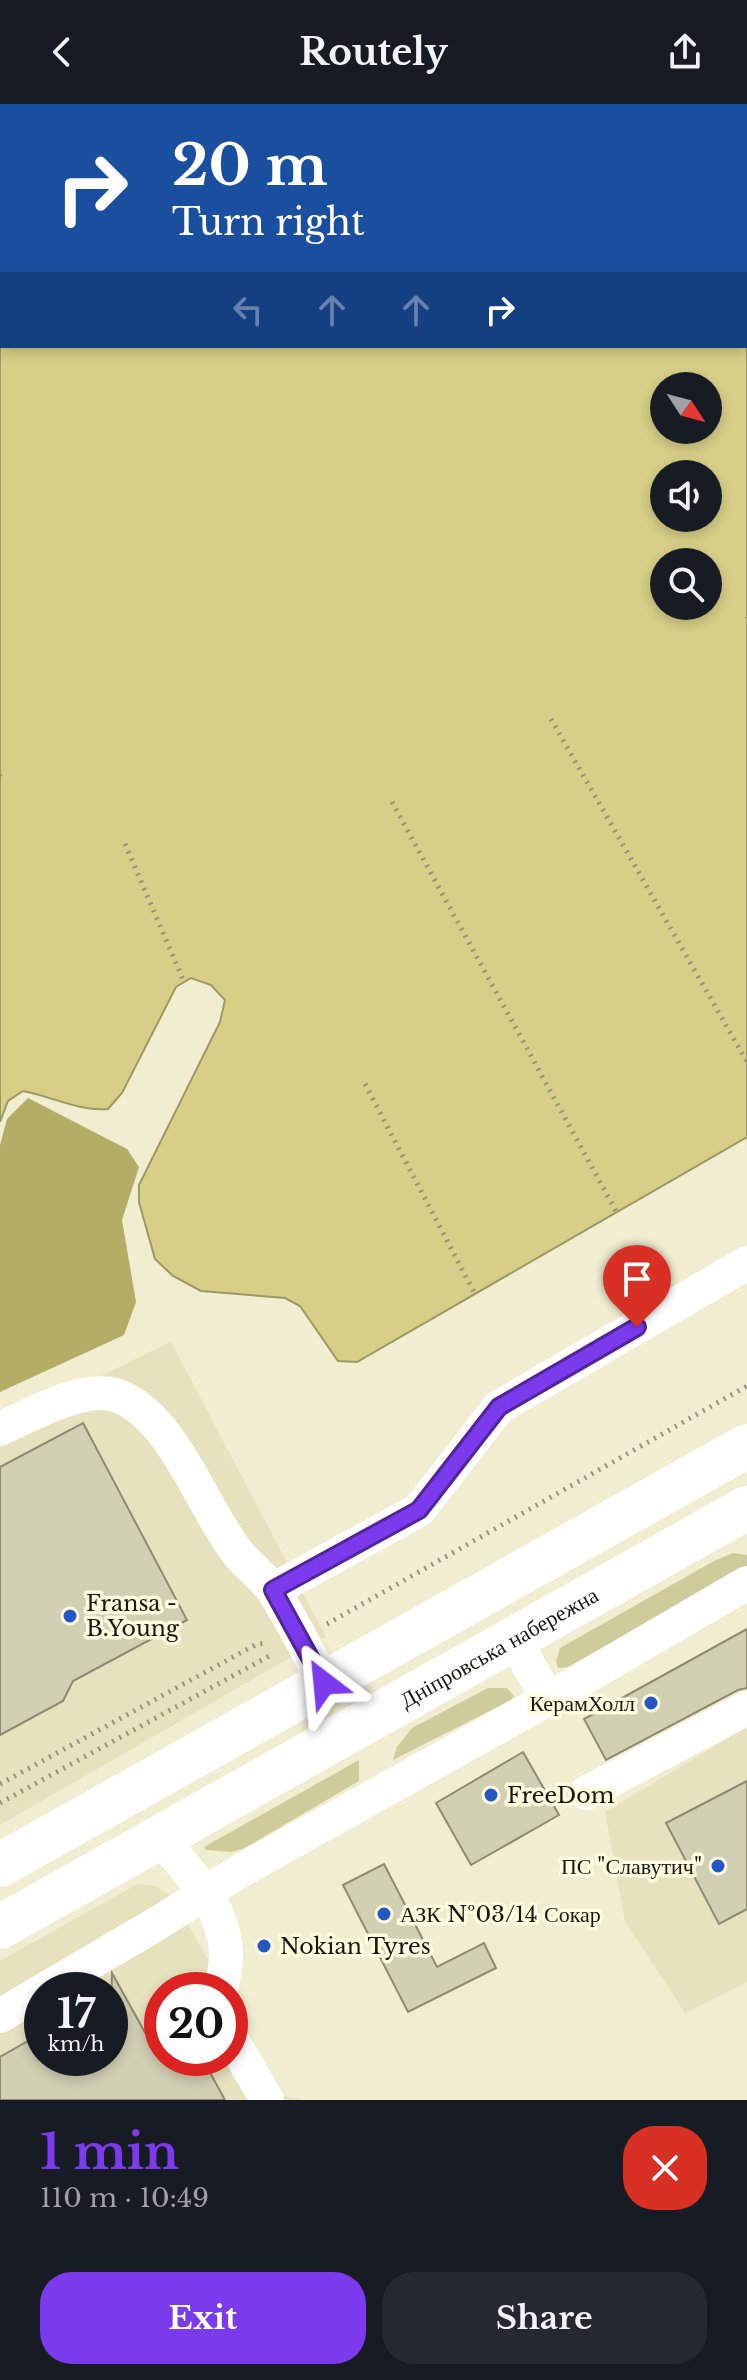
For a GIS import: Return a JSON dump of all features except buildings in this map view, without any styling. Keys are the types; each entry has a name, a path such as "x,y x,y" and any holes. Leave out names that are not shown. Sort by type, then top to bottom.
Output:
{"main road":[{"path":"0,1865 747,1446"},
{"name":"Дніпровська набережна","path":"0,1927 747,1508"}],"street":[{"path":"273,1590 419,1510 499,1407 747,1263"},
{"path":"0,1429 73,1398 98,1393 120,1396 142,1412 166,1436 237,1552 273,1590 324,1683"},
{"path":"74,1972 253,1863 548,1699 747,1583"},
{"path":"514,1639 548,1699"},
{"path":"586,1793 747,1708"},
{"path":"160,1838 205,1892 224,1935 224,1972"},
{"path":"0,2016 24,2002"},
{"path":"248,2067 267,2100"}],"path":[{"path":"551,719 747,1062"},
{"path":"392,802 617,1213"},
{"path":"125,844 184,982"},
{"path":"365,1084 475,1294"},
{"path":"0,1803 300,1639 747,1386"},
{"path":"0,1784 257,1644 300,1639"}],"shaded area":[{"path":"0,348 747,348 747,1137 357,1362 338,1361 300,1306 285,1298 201,1291 173,1276 155,1259 139,1202 139,1185 220,1022 225,1000 211,985 191,978 176,987 122,1093 108,1109 76,1106 23,1091 8,1101 0,1122"},
{"path":"28,1098 127,1149 139,1167 122,1220 136,1302 124,1335 0,1392 0,1145 7,1119"},
{"path":"171,1342 326,1637 0,1825 0,1425"},
{"path":"733,1553 747,1555 747,1567 568,1667 558,1668 556,1661 560,1648"},
{"path":"488,1688 507,1688 514,1696 393,1760 397,1747 412,1728"},
{"path":"747,1727 747,1982 685,2013 625,1921 605,1812"},
{"path":"359,1760 359,1781 243,1849 231,1852 206,1850 204,1847"},
{"path":"137,1884 155,1886 172,1896 215,1972 144,1972 144,2076 248,2076 248,2033 283,2096 303,2100 0,2100 0,1961"}],"place":[{"name":"Fransa - B.Young","path":"70,1616"},
{"name":"КерамХолл","path":"651,1703"},
{"name":"FreeDom","path":"491,1795"},
{"name":"ПС \"Славутич\"","path":"718,1866"},
{"name":"АЗК №03/14 Сокар","path":"384,1914"},
{"name":"Nokian Tyres","path":"264,1946"}],"route":[{"path":"324,1683 273,1590 419,1510 499,1407 637,1327"}]}
